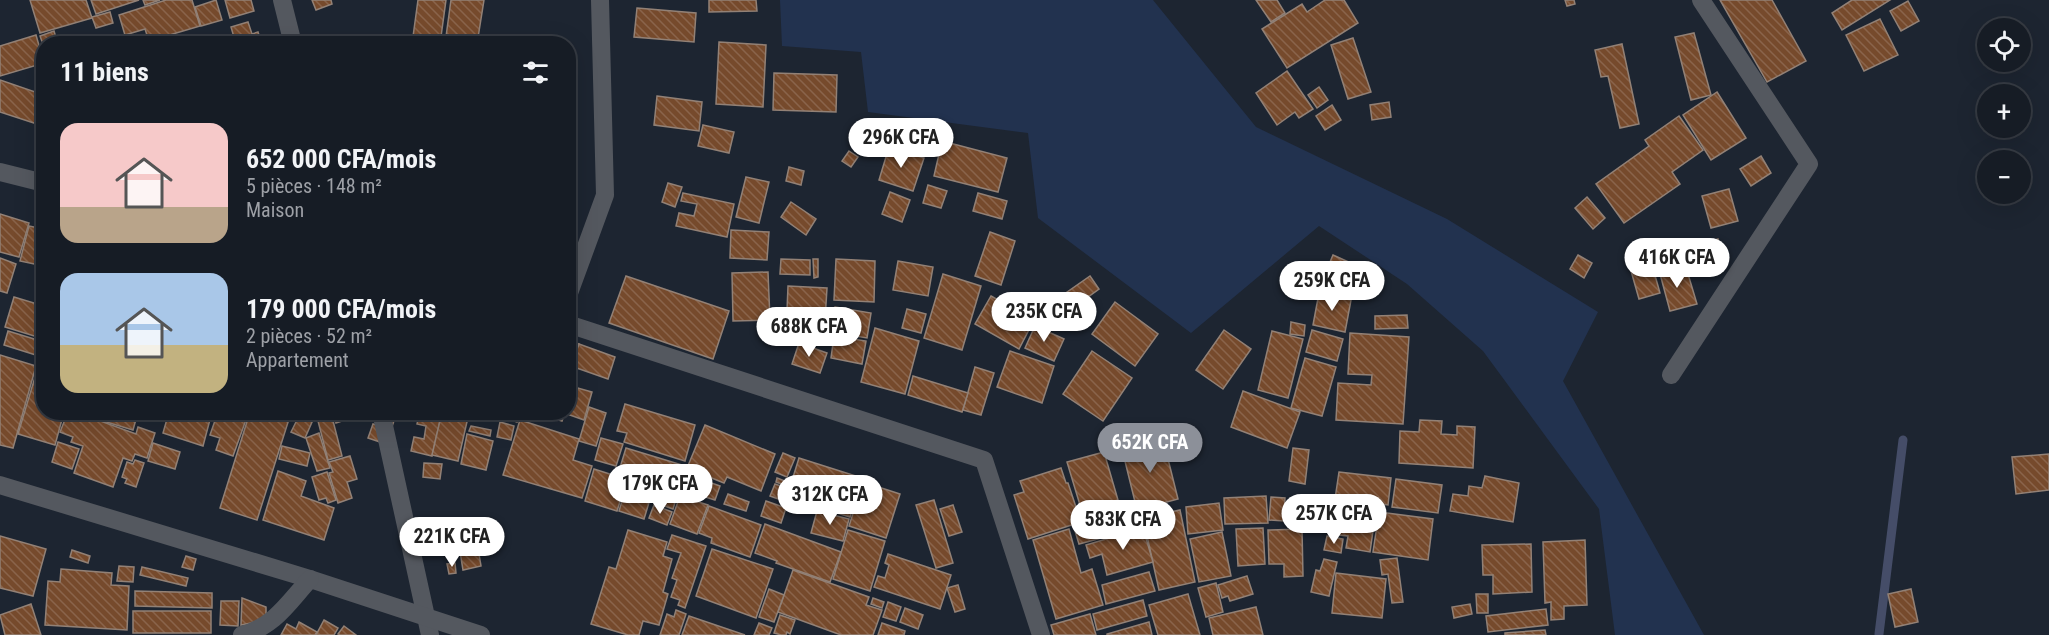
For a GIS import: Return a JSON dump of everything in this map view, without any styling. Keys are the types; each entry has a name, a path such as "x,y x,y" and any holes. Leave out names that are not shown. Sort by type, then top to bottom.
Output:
{"street":[{"path":"282,0 291,36"},
{"path":"576,274 605,195 600,0"},
{"path":"1671,375 1809,164 1701,0"},
{"path":"0,172 36,181"},
{"path":"576,327 984,460 1041,635"},
{"path":"383,420 428,626"},
{"path":"0,485 310,579 428,626 481,635"},
{"path":"242,635 257,631 272,621 310,579"}],"shaded area":[{"path":"780,0 1153,0 1256,127 1447,219 1598,312 1563,381 1704,635 1615,635 1599,509 1483,351 1407,284 1319,226 1191,333 1038,218 1028,133 868,112 861,52 782,46"}],"building":[{"path":"30,0 86,0 92,18 40,33"},
{"path":"91,0 139,0 96,14"},
{"path":"143,0 160,0 145,5"},
{"path":"166,0 192,0 200,26 166,36 147,36 145,29 125,35 119,15"},
{"path":"216,0 222,20 201,26 195,7"},
{"path":"225,0 251,0 254,11 230,18"},
{"path":"312,0 331,0 332,4 316,10"},
{"path":"418,0 446,0 441,36 413,36"},
{"path":"451,0 484,0 478,36 446,36"},
{"path":"709,0 756,0 757,11 709,12"},
{"path":"1256,0 1277,0 1285,13 1271,22"},
{"path":"1325,0 1344,0 1358,23 1287,68 1262,29 1302,4 1307,12"},
{"path":"1565,0 1574,0 1575,4 1567,6"},
{"path":"1720,0 1772,0 1806,61 1767,82"},
{"path":"1852,0 1890,0 1842,30 1832,13"},
{"path":"1908,1 1919,21 1901,31 1890,11"},
{"path":"637,8 696,13 694,42 634,37"},
{"path":"110,12 113,23 96,28 92,17"},
{"path":"1880,19 1898,55 1864,71 1846,35"},
{"path":"248,22 252,34 258,32 259,36 234,36 231,27"},
{"path":"54,31 56,36 40,36"},
{"path":"1694,33 1711,95 1691,100 1675,37"},
{"path":"36,35 36,65 0,76 0,46"},
{"path":"1353,38 1371,92 1348,99 1331,45"},
{"path":"719,42 766,45 763,107 716,104"},
{"path":"1622,44 1639,124 1620,128 1608,76 1601,77 1595,50"},
{"path":"1287,71 1313,109 1299,118 1295,112 1277,125 1256,93"},
{"path":"774,73 837,75 836,112 773,110"},
{"path":"0,80 36,92 36,124 0,112"},
{"path":"1319,87 1328,100 1317,108 1308,95"},
{"path":"1717,92 1746,138 1711,160 1683,115"},
{"path":"657,96 702,102 699,131 654,125"},
{"path":"1389,102 1391,117 1372,120 1370,105"},
{"path":"1332,105 1341,120 1325,130 1316,116"},
{"path":"1679,116 1703,150 1672,172 1680,184 1624,223 1596,184 1649,146 1645,140"},
{"path":"703,125 734,132 729,153 698,146"},
{"path":"942,141 1007,158 998,192 934,176"},
{"path":"889,147 924,158 913,191 879,180"},
{"path":"849,151 858,157 851,167 842,161"},
{"path":"1761,156 1771,173 1751,186 1740,169"},
{"path":"789,167 804,171 801,185 786,181"},
{"path":"746,177 769,182 759,223 736,217"},
{"path":"668,183 682,187 675,207 662,202"},
{"path":"928,185 947,191 941,208 923,203"},
{"path":"1729,189 1738,221 1711,228 1702,196"},
{"path":"890,192 910,200 902,222 882,214"},
{"path":"683,193 734,204 727,237 676,226 679,213 694,216 697,204 681,201"},
{"path":"978,193 1007,201 1002,219 973,211"},
{"path":"1587,197 1605,218 1593,229 1575,208"},
{"path":"791,202 816,219 806,235 781,217"},
{"path":"0,214 29,223 19,257 0,252"},
{"path":"29,226 36,227 36,264 20,261"},
{"path":"731,230 769,232 767,260 730,258"},
{"path":"990,232 1015,241 1001,285 975,276"},
{"path":"1718,239 1723,259 1684,269 1679,250"},
{"path":"1647,247 1660,293 1639,299 1626,253"},
{"path":"1333,255 1375,274 1369,288 1327,269"},
{"path":"1578,255 1592,263 1584,278 1570,269"},
{"path":"0,258 16,264 7,293 0,291"},
{"path":"781,259 810,260 810,275 780,274"},
{"path":"813,259 818,259 818,277 814,278"},
{"path":"836,259 875,261 874,302 834,300"},
{"path":"898,261 933,267 928,296 893,290"},
{"path":"1676,266 1679,277 1688,274 1697,304 1670,311 1659,270"},
{"path":"768,272 770,320 733,321 732,273"},
{"path":"943,274 981,286 962,350 924,338"},
{"path":"626,276 729,311 713,359 609,323"},
{"path":"1090,276 1099,289 1073,308 1063,295"},
{"path":"1326,279 1357,289 1355,297 1324,287"},
{"path":"788,286 827,288 824,337 786,335"},
{"path":"1319,293 1351,300 1345,332 1313,325"},
{"path":"991,296 1034,320 1019,349 975,324"},
{"path":"14,297 36,304 36,337 5,327"},
{"path":"1115,302 1158,334 1135,366 1092,334"},
{"path":"835,307 871,313 867,338 831,332"},
{"path":"907,309 926,314 921,333 902,328"},
{"path":"1407,315 1408,328 1375,329 1375,316"},
{"path":"1291,322 1305,325 1304,336 1290,334"},
{"path":"1035,326 1064,339 1054,361 1025,348"},
{"path":"875,328 919,341 905,394 861,382"},
{"path":"1224,330 1251,349 1223,389 1196,370"},
{"path":"1312,330 1343,339 1337,361 1306,352"},
{"path":"8,331 36,340 36,355 4,345"},
{"path":"1272,331 1303,339 1288,398 1258,390"},
{"path":"1350,333 1409,337 1403,424 1336,420 1338,383 1371,385 1372,375 1348,374"},
{"path":"834,336 866,341 862,364 831,358"},
{"path":"799,343 827,353 820,373 792,364"},
{"path":"579,344 615,357 608,379 576,368 576,352"},
{"path":"1010,351 1054,366 1042,403 997,387"},
{"path":"1092,351 1132,378 1103,421 1063,394"},
{"path":"0,355 36,366 13,448 0,445"},
{"path":"1305,358 1336,367 1322,416 1291,408"},
{"path":"975,367 994,373 981,415 963,410"},
{"path":"36,374 36,420 62,420 55,445 18,434"},
{"path":"913,376 968,393 962,412 908,395"},
{"path":"576,388 592,392 584,420 576,417"},
{"path":"1243,391 1300,412 1287,448 1231,427"},
{"path":"625,404 695,425 685,461 624,442 627,433 617,431"},
{"path":"589,407 606,413 596,446 579,441"},
{"path":"65,420 98,420 136,434 138,427 155,433 147,458 135,454 132,461 123,458 113,487 74,473 83,446 71,442 73,437 60,432"},
{"path":"103,420 136,420 133,430"},
{"path":"167,420 210,420 203,446 163,433"},
{"path":"215,420 246,420 233,456 216,450 220,438 210,435"},
{"path":"248,420 289,420 257,520 220,508"},
{"path":"297,420 312,422 305,438 291,432"},
{"path":"318,420 333,420 342,456 328,460"},
{"path":"382,420 394,420 386,444 368,438 373,424 380,426"},
{"path":"418,420 440,420 432,456 411,451 414,437 424,439 426,426 417,424"},
{"path":"440,420 467,420 458,461 432,455"},
{"path":"520,420 579,439 573,460 592,466 582,498 503,475"},
{"path":"1420,420 1442,421 1441,434 1457,435 1457,426 1475,427 1473,468 1399,463 1400,431 1419,432"},
{"path":"500,422 514,426 511,440 497,437"},
{"path":"705,425 775,454 761,491 727,477 724,483 687,468"},
{"path":"471,426 491,430 490,436 469,431"},
{"path":"319,433 330,468 317,471 306,438"},
{"path":"467,434 493,441 486,470 461,464"},
{"path":"601,438 623,444 616,466 595,460"},
{"path":"1163,439 1178,499 1137,510 1122,449"},
{"path":"58,442 79,449 72,469 52,462"},
{"path":"153,443 180,452 175,469 148,461"},
{"path":"282,446 310,453 307,466 279,459"},
{"path":"626,448 682,465 676,488 619,471"},
{"path":"1293,448 1309,450 1305,484 1289,481"},
{"path":"1104,452 1118,500 1100,505 1101,510 1083,515 1067,462"},
{"path":"783,453 795,458 787,477 775,472"},
{"path":"2049,454 2049,490 2016,494 2012,457"},
{"path":"350,456 357,479 347,482 352,498 338,503 329,473 333,472 329,462"},
{"path":"799,458 862,478 850,517 796,500 799,490 790,487"},
{"path":"135,460 144,463 136,487 125,483 127,479 122,477 127,462 133,464"},
{"path":"424,463 442,464 440,479 423,477"},
{"path":"1061,468 1081,522 1028,539 1014,495 1024,492 1020,481"},
{"path":"594,469 613,475 611,485 624,489 617,511 585,501"},
{"path":"278,471 306,481 301,496 334,508 324,540 263,520"},
{"path":"327,472 336,500 328,503 326,498 319,500 312,477"},
{"path":"1339,472 1391,478 1388,505 1335,499"},
{"path":"1485,476 1519,483 1513,522 1450,511 1453,494 1468,496 1469,486 1482,488"},
{"path":"777,478 790,483 789,487 776,482"},
{"path":"1396,479 1442,485 1438,513 1392,507"},
{"path":"703,480 720,486 715,500 699,495"},
{"path":"682,481 690,484 687,492 680,489"},
{"path":"863,482 900,494 886,538 849,526"},
{"path":"775,484 789,489 784,501 770,496"},
{"path":"659,486 678,493 673,509 653,502"},
{"path":"626,488 651,496 644,519 619,511"},
{"path":"728,494 749,502 746,511 724,504"},
{"path":"680,496 708,505 697,534 670,524"},
{"path":"1266,496 1268,523 1225,524 1224,498"},
{"path":"1271,497 1285,498 1284,521 1269,520"},
{"path":"934,500 953,563 936,568 916,505"},
{"path":"766,501 786,508 781,523 761,516"},
{"path":"1219,503 1223,530 1188,534 1186,507"},
{"path":"1121,504 1123,512 1106,517 1104,509"},
{"path":"1334,504 1376,510 1370,552 1346,548 1348,536 1330,534"},
{"path":"654,505 672,512 667,525 649,518"},
{"path":"953,505 962,532 949,536 940,509"},
{"path":"709,506 761,525 750,557 711,543 712,538 699,533"},
{"path":"1180,510 1195,582 1159,590 1143,518"},
{"path":"817,511 849,519 843,541 811,533"},
{"path":"1379,512 1433,519 1428,560 1373,552"},
{"path":"1127,518 1131,531 1113,536 1109,524"},
{"path":"1105,523 1109,536 1079,544 1075,531"},
{"path":"765,524 841,552 830,582 755,553"},
{"path":"1143,528 1153,562 1107,575 1102,554 1090,558 1086,545"},
{"path":"1263,528 1265,564 1238,566 1236,529"},
{"path":"1069,529 1081,573 1092,569 1103,605 1056,619 1033,540"},
{"path":"1302,529 1303,576 1284,577 1284,564 1269,564 1268,530"},
{"path":"628,530 667,542 663,556 672,559 663,592 668,594 659,625 643,621 639,635 628,635 591,624 609,567 616,569"},
{"path":"848,530 885,541 870,591 833,579"},
{"path":"1222,532 1231,576 1199,582 1190,539"},
{"path":"672,535 706,546 685,608 678,605 680,600 671,597 677,580 672,578 681,553 667,549"},
{"path":"0,536 46,549 33,596 0,588"},
{"path":"476,536 481,566 463,570 458,539"},
{"path":"1327,536 1343,539 1341,553 1324,550"},
{"path":"452,537 454,549 445,550 443,538"},
{"path":"1585,540 1587,605 1564,606 1564,619 1551,620 1551,602 1545,603 1543,542"},
{"path":"1531,544 1532,592 1493,594 1493,575 1483,575 1482,545"},
{"path":"712,549 773,569 756,618 696,596"},
{"path":"72,550 90,556 88,563 70,557"},
{"path":"888,554 951,575 940,609 874,587 878,576 885,578 889,565 885,563"},
{"path":"186,556 196,559 193,570 182,567"},
{"path":"1397,558 1403,602 1392,603 1388,574 1382,575 1380,560"},
{"path":"1324,559 1337,562 1329,596 1311,592 1316,570 1320,571"},
{"path":"455,563 456,573 449,574 447,564"},
{"path":"119,566 134,567 133,582 117,581"},
{"path":"142,567 188,578 186,586 140,575"},
{"path":"61,569 112,573 111,585 129,586 127,630 45,625 48,581 60,582"},
{"path":"793,570 869,597 866,605 882,610 873,635 841,635 778,612"},
{"path":"1149,572 1155,591 1106,604 1102,585"},
{"path":"1336,573 1386,579 1382,618 1332,613"},
{"path":"1247,576 1253,594 1230,601 1228,596 1222,598 1218,585"},
{"path":"1216,583 1223,612 1206,617 1198,588"},
{"path":"958,585 965,609 955,612 947,588"},
{"path":"769,589 784,595 774,622 759,617"},
{"path":"1911,589 1918,622 1895,627 1888,594"},
{"path":"135,591 212,593 212,608 135,606"},
{"path":"1188,594 1200,635 1158,635 1149,605"},
{"path":"1476,594 1488,594 1488,613 1477,613"},
{"path":"242,598 266,607 266,620 241,625"},
{"path":"873,598 884,602 882,608 871,604"},
{"path":"1143,600 1147,616 1097,630 1093,614"},
{"path":"221,601 239,601 238,626 220,625"},
{"path":"888,602 901,607 896,621 883,617"},
{"path":"31,604 41,635 5,635 0,615"},
{"path":"1470,604 1472,614 1454,618 1452,607"},
{"path":"1256,607 1263,635 1213,635 1209,618"},
{"path":"905,608 923,615 918,629 900,622"},
{"path":"1546,609 1548,625 1488,632 1486,616"},
{"path":"676,610 686,614 679,635 660,635 667,614 674,617"},
{"path":"133,611 211,611 211,633 133,633"},
{"path":"1090,614 1096,635 1054,635 1051,625"},
{"path":"780,615 795,620 790,634 787,632 786,635 774,633"},
{"path":"689,616 745,635 682,635"},
{"path":"324,620 338,628 334,635 316,635"},
{"path":"299,622 317,632 315,635 281,635 287,624 296,629"},
{"path":"1149,622 1152,635 1107,635 1107,634"},
{"path":"759,623 772,628 769,635 754,635"},
{"path":"882,623 905,631 904,635 878,635"},
{"path":"344,626 356,635 338,634"},
{"path":"1545,630 1546,635 1505,635 1505,633"}],"waterway":[{"path":"1879,634 1903,440"}]}
